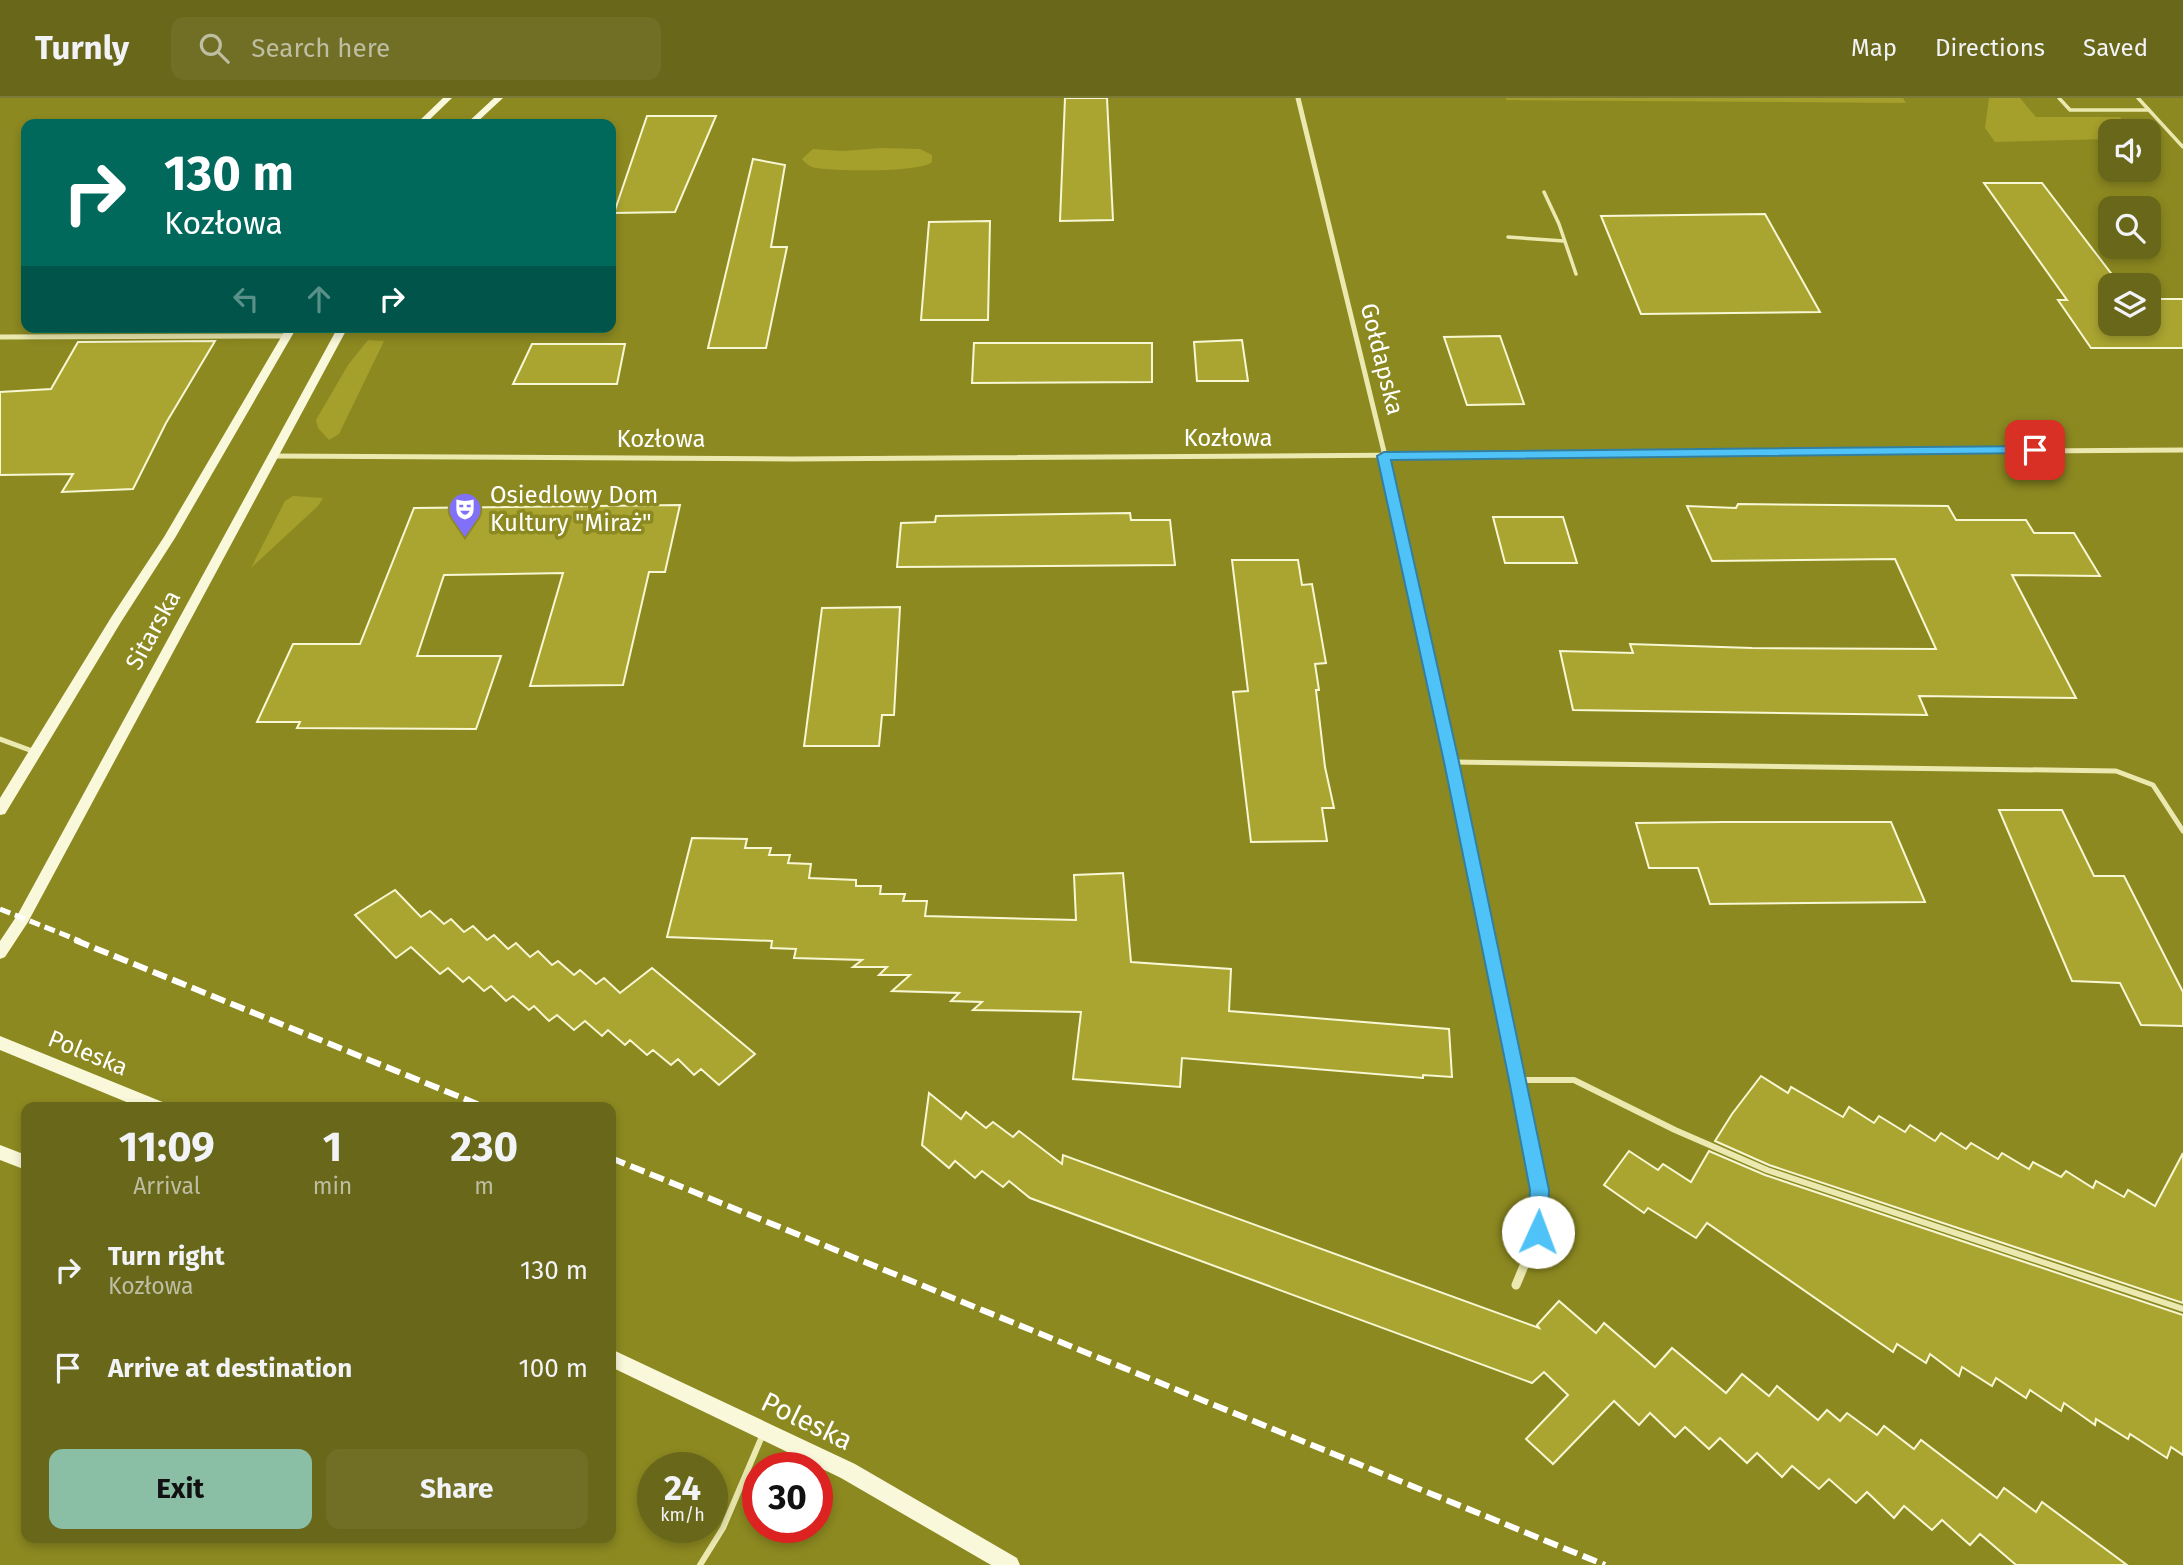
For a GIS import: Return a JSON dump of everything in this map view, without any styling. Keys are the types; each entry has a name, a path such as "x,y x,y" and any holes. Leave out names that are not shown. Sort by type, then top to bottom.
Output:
{"street":[{"path":"425,119 448,98"},
{"path":"476,119 499,98"},
{"name":"Gołdapska","path":"1298,98 1379,427 1452,762 1539,1190 1538,1232 1516,1285"},
{"path":"0,337 193,333"},
{"name":"Sitarska","path":"0,810 116,618 169,538 288,333"},
{"name":"Sitarska","path":"0,953 23,918 340,333"},
{"name":"Kozłowa","path":"273,456 821,459 2183,450"},
{"name":"Poleska","path":"0,1043 144,1102"},
{"path":"0,1152 21,1161"},
{"name":"Poleska","path":"616,1360 848,1471 1010,1565"}],"lane":[{"path":"2059,98 2070,110 2149,110"},
{"path":"2138,98 2183,147"},
{"path":"1544,192 1576,274"},
{"path":"1508,237 1564,241"},
{"path":"0,739 35,752"},
{"path":"1452,762 2116,771 2153,785 2183,831"},
{"path":"1518,1080 1574,1080 1675,1130 1767,1170 2183,1308"},
{"path":"700,1565 723,1528 764,1431"}],"shaded area":[{"path":"1903,98 1906,103 1506,100"},
{"path":"1989,98 2020,98 2036,117 2122,119 2098,119 2098,139 1995,142 1985,128"},
{"path":"813,149 843,151 920,149 932,155 932,162 924,166 895,170 858,170 816,168 802,159"},
{"path":"368,340 384,341 339,434 329,440 318,428 316,420 348,365"},
{"path":"293,496 323,498 318,506 251,568 285,501"}],"building":[{"path":"1065,98 1107,98 1113,220 1060,221"},
{"path":"647,116 716,116 675,212 616,213"},
{"path":"753,159 785,165 771,247 787,247 766,348 708,348"},
{"path":"1984,183 2042,183 2111,273 2098,273 2098,336 2161,336 2161,299 2183,299 2183,348 2091,348 2058,300 2067,300"},
{"path":"1765,214 1820,312 1641,314 1601,216"},
{"path":"990,221 988,320 921,320 929,222"},
{"path":"1500,336 1524,404 1467,405 1444,337"},
{"path":"1242,340 1248,381 1197,381 1194,342"},
{"path":"215,341 166,423 133,489 62,492 73,474 0,475 0,392 51,389 78,342"},
{"path":"974,343 1152,343 1152,382 972,383"},
{"path":"532,344 625,344 617,384 513,384"},
{"path":"1738,504 1948,506 1956,520 2026,520 2034,533 2074,533 2100,576 2012,575 2076,698 1919,696 1927,715 1573,710 1560,651 1633,653 1630,644 1936,649 1895,559 1712,561 1687,506 1736,508"},
{"path":"680,505 665,572 649,572 623,685 530,686 563,573 444,575 417,656 501,656 476,729 297,728 300,722 257,722 293,644 360,644 414,508"},
{"path":"1130,513 1131,520 1170,520 1175,565 897,567 901,523 935,522 936,516"},
{"path":"1493,517 1563,517 1577,563 1505,563"},
{"path":"1232,560 1298,560 1302,585 1312,584 1326,663 1315,664 1325,767 1334,808 1322,808 1327,841 1251,842 1233,692 1248,691"},
{"path":"900,607 894,715 882,715 879,746 804,746 822,608"},
{"path":"1999,810 2062,810 2094,876 2124,876 2183,992 2183,1026 2141,1025 2120,983 2072,981"},
{"path":"1891,822 1925,902 1710,904 1698,868 1649,868 1636,823"},
{"path":"692,838 747,839 745,848 771,848 769,855 790,855 788,863 811,864 809,878 856,880 856,886 881,886 880,894 905,894 903,901 927,901 925,916 1076,920 1074,875 1123,873 1131,962 1231,969 1229,1011 1449,1029 1452,1077 1423,1075 1423,1078 1182,1058 1180,1087 1073,1079 1081,1012 973,1010 982,1002 951,1001 959,993 892,991 910,975 879,975 887,967 853,967 862,960 794,958 796,949 771,948 772,941 667,937"},
{"path":"395,890 421,917 430,911 444,924 451,919 464,932 473,926 487,940 494,935 508,949 516,943 530,957 538,951 552,965 558,961 574,975 580,970 596,984 604,978 620,993 652,968 755,1054 719,1085 701,1069 694,1075 678,1059 671,1065 653,1050 647,1055 630,1040 625,1045 608,1030 602,1036 585,1021 574,1030 557,1015 549,1021 534,1006 529,1010 513,996 506,1001 491,986 484,991 469,977 463,982 448,968 440,974 411,947 396,958 355,915"},
{"path":"1761,1076 1788,1093 1791,1087 1843,1117 1849,1107 1874,1123 1879,1116 1905,1132 1910,1125 1935,1141 1941,1133 1966,1149 1971,1143 1998,1159 2002,1153 2029,1169 2033,1162 2061,1177 2066,1171 2093,1188 2096,1181 2124,1197 2128,1190 2155,1206 2183,1153 2183,1303 1769,1165 1715,1141"},
{"path":"929,1093 961,1119 966,1112 986,1128 993,1122 1013,1137 1019,1131 1062,1164 1063,1155 1539,1328 1537,1325 1559,1301 1596,1333 1604,1323 1655,1367 1672,1348 1726,1393 1742,1374 1769,1396 1777,1386 1818,1420 1827,1410 1840,1421 1847,1413 1877,1435 1884,1426 1914,1449 1921,1440 1997,1498 2004,1488 2036,1512 2042,1502 2127,1565 2016,1565 1980,1534 1970,1545 1942,1520 1932,1530 1904,1506 1894,1518 1867,1492 1856,1503 1829,1479 1819,1489 1792,1466 1782,1477 1757,1453 1747,1463 1720,1438 1709,1449 1685,1427 1675,1437 1650,1413 1639,1425 1614,1401 1553,1464 1526,1439 1568,1395 1544,1372 1532,1383 1030,1198 1009,1181 1003,1187 982,1171 975,1178 955,1161 949,1168 922,1145"},
{"path":"1629,1151 1658,1170 1663,1164 1691,1182 1709,1151 1765,1175 2183,1315 2183,1455 2171,1447 2167,1458 2130,1434 2128,1439 2096,1419 2095,1425 2064,1403 2061,1411 2030,1390 2026,1398 1996,1378 1992,1386 1962,1367 1959,1376 1930,1354 1926,1363 1897,1344 1893,1352 1707,1223 1696,1238 1648,1208 1644,1213 1604,1185"}],"railway":[{"path":"0,909 80,941"},
{"path":"75,940 472,1102"},
{"path":"616,1160 1605,1565"}],"place":[{"name":"Osiedlowy Dom Kultury \"Miraż\"","path":"465,539"}],"route":[{"path":"1538,1232 1539,1190 1518,1080 1452,762 1384,456 2035,450"}]}
